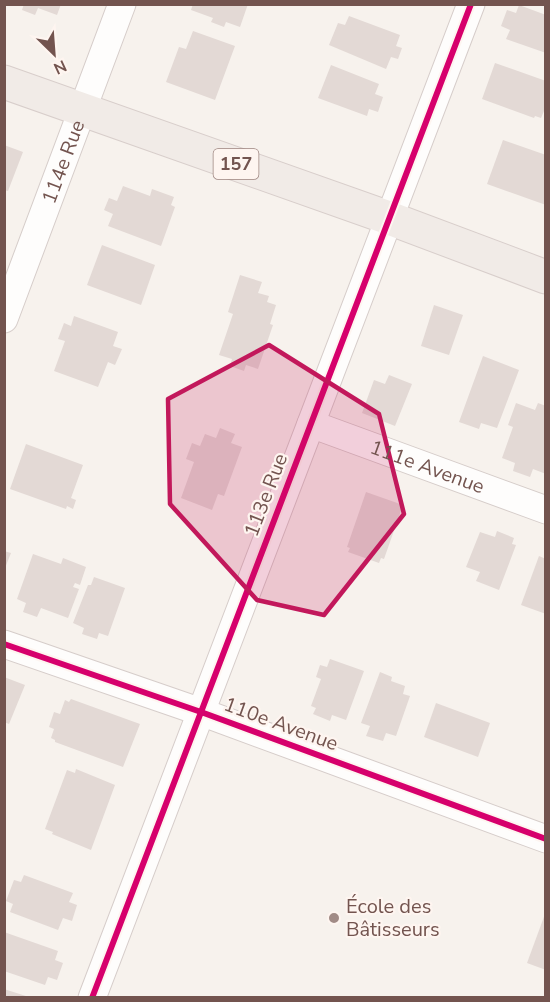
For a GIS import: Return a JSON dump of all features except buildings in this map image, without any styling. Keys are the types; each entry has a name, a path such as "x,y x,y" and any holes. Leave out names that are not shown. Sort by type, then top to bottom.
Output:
{"main road":[{"name":"157","path":"4,82 389,218 546,277"}],"street":[{"name":"114e Rue","path":"4,319 122,4"},
{"name":"113e Rue","path":"92,998 471,4"},
{"name":"111e Avenue","path":"311,424 546,510"},
{"name":"110e Avenue","path":"4,644 201,712 546,839"}],"highlighted area":[{"path":"269,345 379,414 404,514 324,615 257,600 170,504 168,399"}],"cycle path":[{"path":"92,998 471,4"},
{"path":"4,644 201,712 546,839"}],"place":[{"name":"École des Bâtisseurs","path":"334,918"}]}
